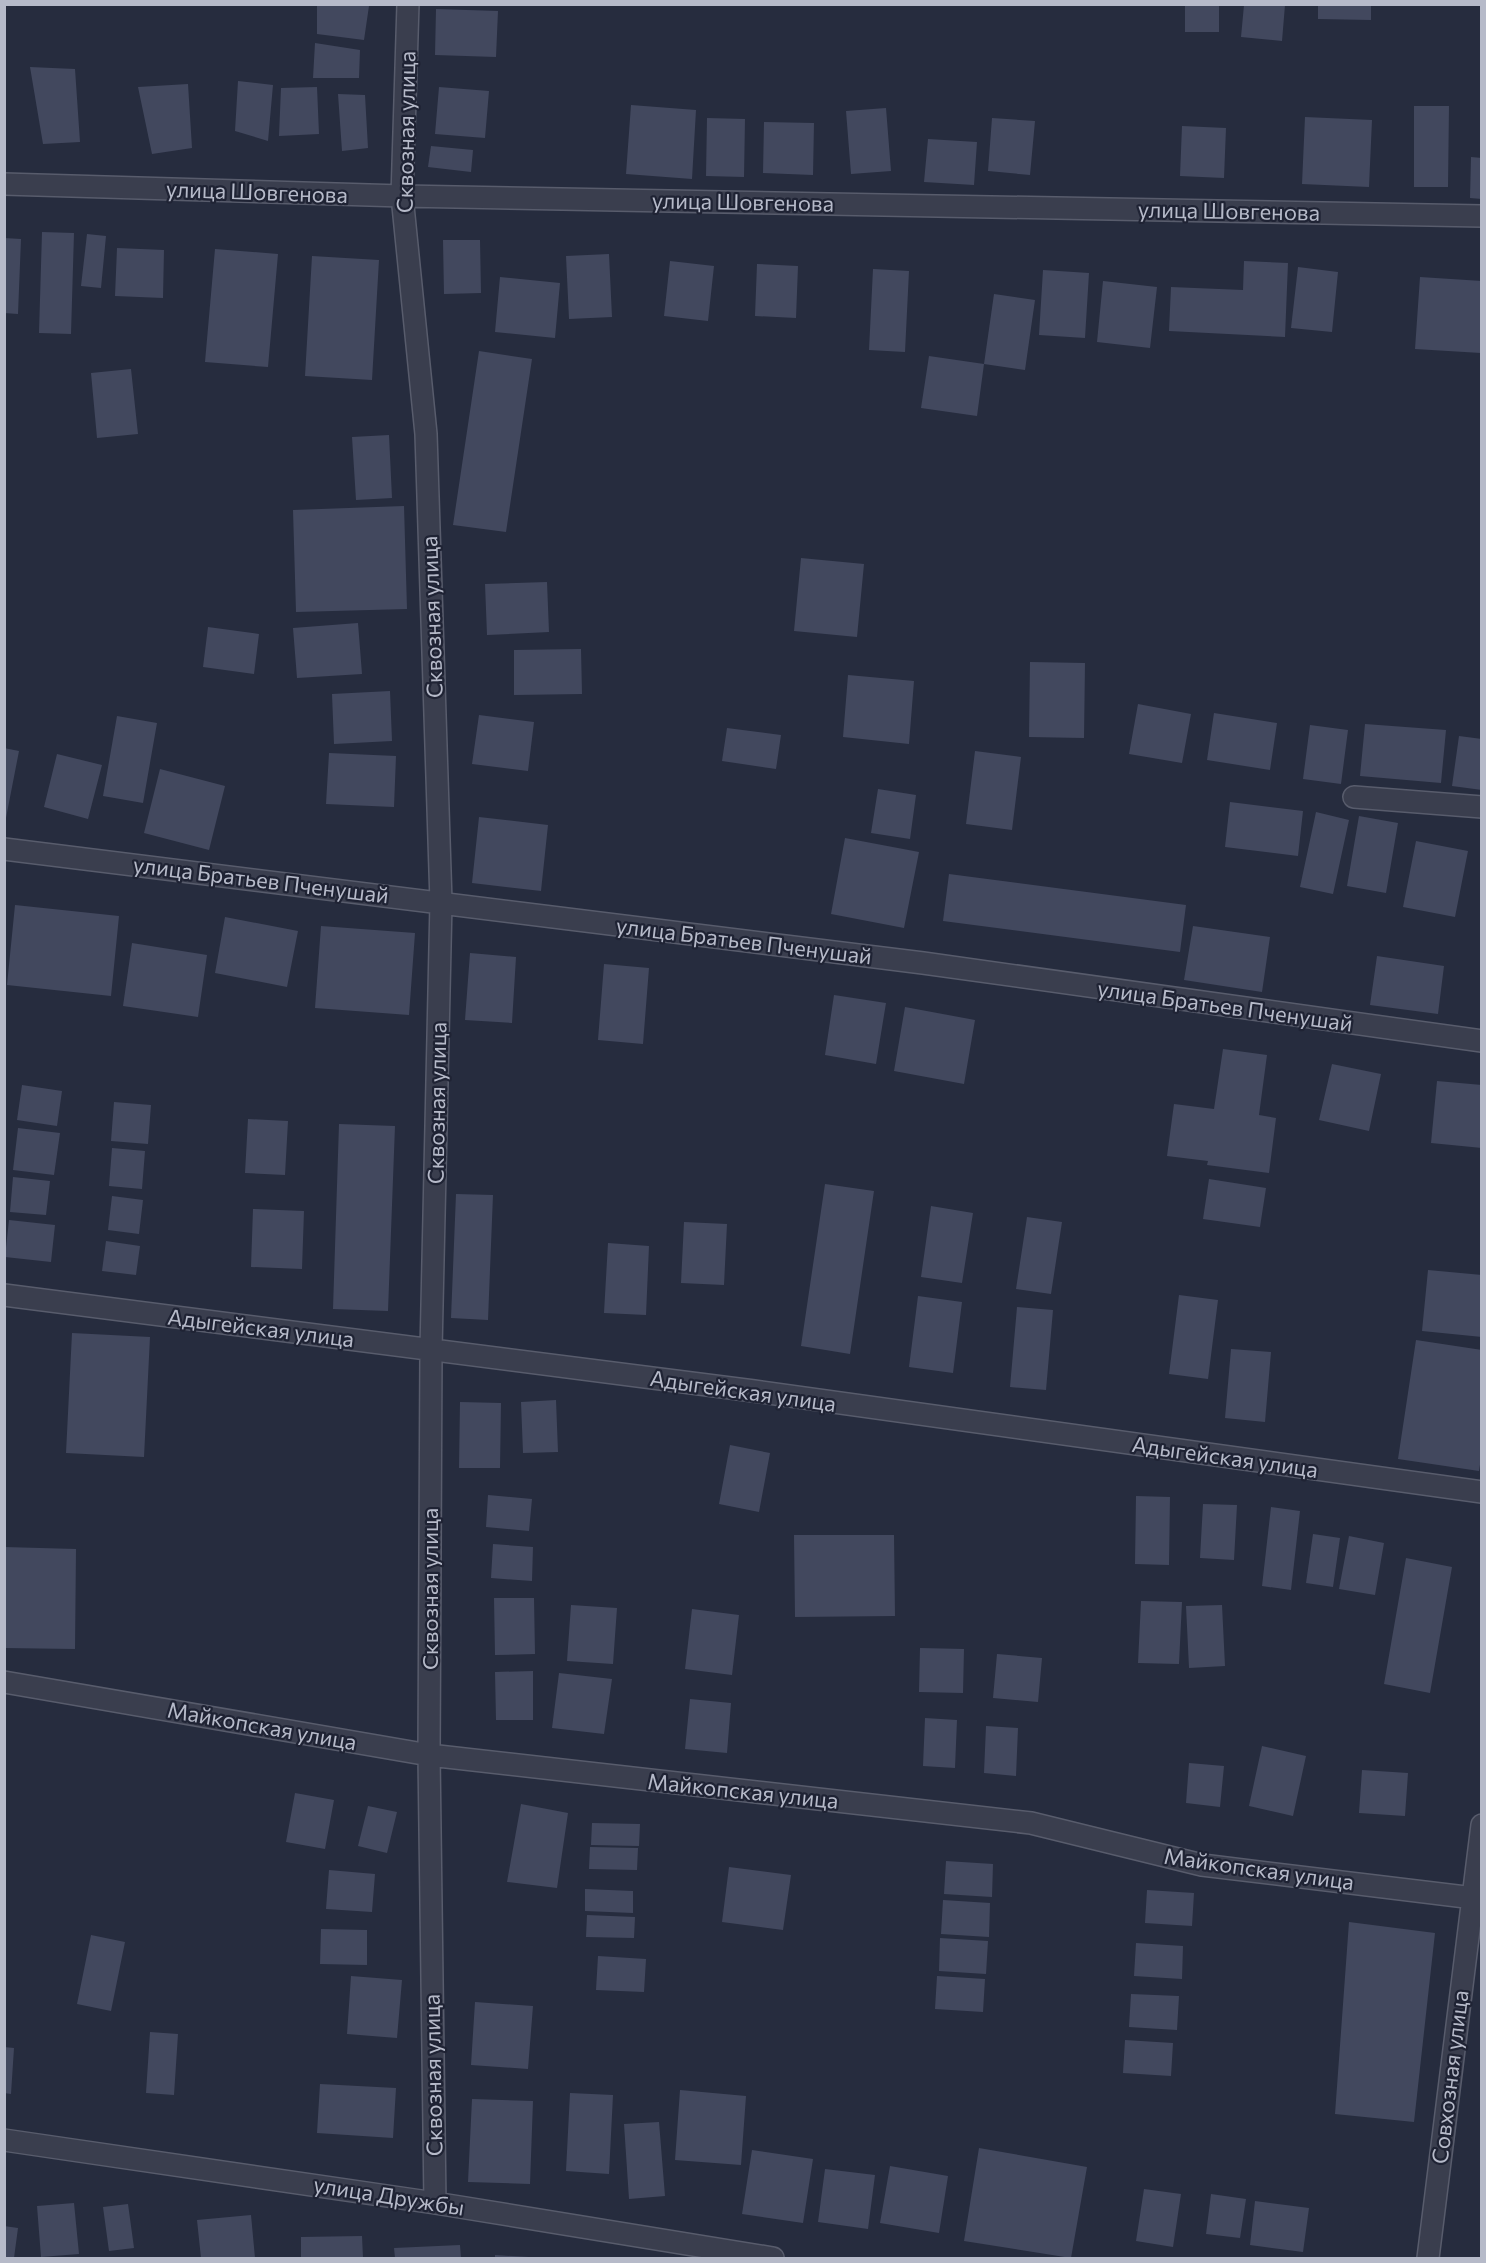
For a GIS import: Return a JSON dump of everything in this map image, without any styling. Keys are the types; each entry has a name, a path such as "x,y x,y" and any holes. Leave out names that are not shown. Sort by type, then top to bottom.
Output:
{"street":[{"name":"Сквозная улица","path":"408,4 402,196 426,434 441,902 431,1350 429,1755 435,2203"},
{"name":"улица Шовгенова","path":"4,184 402,196 1482,216"},
{"path":"1354,797 1482,807"},
{"name":"улица Братьев Пченушай","path":"4,849 923,963 1482,1041"},
{"name":"Адыгейская улица","path":"4,1295 754,1391 1482,1492"},
{"name":"Майкопская улица","path":"4,1682 429,1755 1031,1823 1202,1865 1477,1898"},
{"name":"Совхозная улица","path":"1428,2259 1477,1898 1482,1825"},
{"name":"улица Дружбы","path":"4,2140 435,2203 773,2259"}],"building":[{"path":"317,4 369,6 364,40 317,34"},
{"path":"1185,4 1219,4 1219,32 1185,32"},
{"path":"1318,4 1371,4 1371,20 1318,19"},
{"path":"1244,5 1285,5 1282,41 1241,37"},
{"path":"436,9 498,11 496,57 435,55"},
{"path":"315,43 360,50 359,78 313,78"},
{"path":"30,67 75,69 80,142 43,144"},
{"path":"238,81 273,85 268,141 235,131"},
{"path":"188,84 192,148 152,154 138,87"},
{"path":"317,87 319,134 279,136 281,88"},
{"path":"439,87 489,91 485,138 435,134"},
{"path":"338,94 365,95 368,148 342,151"},
{"path":"631,105 696,110 692,179 626,174"},
{"path":"1414,106 1449,106 1448,187 1414,187"},
{"path":"886,108 891,171 851,174 846,111"},
{"path":"1305,117 1372,120 1369,187 1302,184"},
{"path":"707,118 745,119 744,177 706,176"},
{"path":"992,118 1035,121 1030,175 988,171"},
{"path":"764,122 814,123 813,175 763,173"},
{"path":"1182,126 1226,128 1224,178 1180,176"},
{"path":"928,139 977,142 974,185 924,182"},
{"path":"431,146 473,150 471,172 428,167"},
{"path":"1471,157 1482,158 1482,199 1470,198"},
{"path":"42,232 74,233 71,334 39,333"},
{"path":"87,234 106,236 101,288 81,286"},
{"path":"4,238 21,239 18,314 4,313"},
{"path":"443,240 480,240 481,293 444,294"},
{"path":"117,248 164,250 163,298 115,296"},
{"path":"215,249 278,254 268,367 205,362"},
{"path":"609,254 612,317 569,319 566,256"},
{"path":"312,256 379,260 372,380 305,376"},
{"path":"670,261 714,266 708,321 664,316"},
{"path":"1244,261 1288,263 1285,337 1169,331 1171,287 1243,290"},
{"path":"757,264 798,266 796,318 755,316"},
{"path":"1298,267 1338,272 1332,332 1291,328"},
{"path":"873,269 909,271 905,352 869,350"},
{"path":"1043,270 1089,273 1085,338 1039,335"},
{"path":"500,277 560,283 555,338 495,332"},
{"path":"1420,277 1482,281 1481,353 1415,349"},
{"path":"1103,281 1157,287 1150,348 1097,342"},
{"path":"994,294 1035,300 1025,370 984,364"},
{"path":"479,351 532,359 506,532 453,525"},
{"path":"929,356 984,364 977,416 921,408"},
{"path":"131,369 138,434 97,438 91,373"},
{"path":"389,435 392,498 356,500 352,437"},
{"path":"404,506 407,609 296,612 293,510"},
{"path":"801,558 864,564 857,637 794,631"},
{"path":"547,582 549,632 487,635 485,584"},
{"path":"358,623 362,674 297,678 293,628"},
{"path":"208,627 259,634 254,674 203,667"},
{"path":"581,649 582,694 514,695 514,650"},
{"path":"1030,662 1085,663 1084,738 1029,737"},
{"path":"848,675 914,681 909,744 843,737"},
{"path":"390,691 392,741 334,744 332,694"},
{"path":"1138,704 1191,714 1182,763 1129,754"},
{"path":"1214,713 1277,723 1270,770 1207,760"},
{"path":"479,715 534,722 528,771 472,764"},
{"path":"117,716 157,723 143,803 103,796"},
{"path":"1365,724 1446,730 1441,783 1360,776"},
{"path":"1310,725 1348,730 1341,784 1303,779"},
{"path":"727,728 781,735 776,769 722,761"},
{"path":"1459,736 1482,739 1482,790 1452,786"},
{"path":"4,748 19,751 6,818 4,817"},
{"path":"975,751 1021,757 1012,830 966,824"},
{"path":"329,753 396,756 394,807 326,804"},
{"path":"57,754 102,765 88,819 44,807"},
{"path":"160,769 225,786 209,850 144,833"},
{"path":"878,789 916,795 910,839 871,833"},
{"path":"1230,802 1303,811 1298,856 1225,847"},
{"path":"1316,812 1349,820 1333,894 1300,887"},
{"path":"1359,816 1398,823 1386,893 1347,886"},
{"path":"479,817 548,825 541,891 472,883"},
{"path":"845,838 919,852 904,928 831,914"},
{"path":"1416,841 1468,851 1455,917 1403,907"},
{"path":"949,874 1186,905 1180,952 943,921"},
{"path":"15,905 119,916 111,996 7,985"},
{"path":"225,917 298,931 287,987 215,973"},
{"path":"321,926 415,933 409,1015 315,1008"},
{"path":"1193,926 1270,937 1262,992 1184,980"},
{"path":"132,943 207,955 198,1017 123,1006"},
{"path":"470,953 516,957 512,1023 465,1020"},
{"path":"1377,956 1444,966 1438,1014 1370,1005"},
{"path":"604,964 649,968 643,1044 598,1040"},
{"path":"834,995 886,1003 876,1064 825,1055"},
{"path":"905,1007 975,1020 964,1084 894,1071"},
{"path":"1223,1049 1267,1055 1259,1115 1276,1118 1269,1173 1207,1165 1208,1161 1167,1156 1174,1104 1214,1109"},
{"path":"1332,1064 1381,1074 1369,1131 1319,1120"},
{"path":"1437,1081 1482,1085 1482,1148 1431,1143"},
{"path":"22,1085 62,1091 57,1126 17,1120"},
{"path":"114,1102 151,1105 148,1144 111,1141"},
{"path":"248,1119 288,1121 285,1175 245,1173"},
{"path":"339,1124 395,1126 388,1311 333,1309"},
{"path":"18,1128 60,1133 54,1175 13,1170"},
{"path":"112,1148 145,1151 142,1189 109,1186"},
{"path":"13,1177 50,1181 46,1215 10,1212"},
{"path":"1209,1179 1266,1188 1260,1227 1203,1219"},
{"path":"825,1184 874,1191 850,1354 801,1346"},
{"path":"456,1194 493,1195 488,1320 451,1318"},
{"path":"112,1196 143,1200 139,1234 108,1230"},
{"path":"931,1206 973,1213 962,1283 921,1277"},
{"path":"253,1209 304,1211 302,1269 251,1267"},
{"path":"1027,1217 1062,1222 1051,1294 1016,1289"},
{"path":"9,1220 55,1225 51,1262 5,1257"},
{"path":"684,1222 727,1224 724,1285 681,1283"},
{"path":"106,1241 140,1246 136,1275 102,1271"},
{"path":"608,1243 649,1246 646,1315 604,1313"},
{"path":"1428,1270 1482,1275 1482,1337 1422,1331"},
{"path":"1179,1295 1218,1300 1208,1379 1169,1374"},
{"path":"918,1296 962,1302 953,1373 909,1367"},
{"path":"1017,1307 1053,1310 1046,1390 1010,1387"},
{"path":"72,1333 150,1337 144,1457 66,1453"},
{"path":"1416,1340 1482,1350 1482,1452 1479,1471 1398,1459"},
{"path":"1231,1349 1271,1352 1265,1422 1225,1418"},
{"path":"556,1400 558,1452 523,1453 521,1402"},
{"path":"460,1402 501,1403 500,1468 459,1468"},
{"path":"730,1445 770,1453 759,1512 719,1504"},
{"path":"488,1495 532,1499 529,1531 486,1527"},
{"path":"1136,1496 1170,1497 1169,1565 1135,1564"},
{"path":"1203,1504 1237,1505 1234,1560 1200,1558"},
{"path":"1271,1507 1300,1511 1291,1590 1262,1586"},
{"path":"1313,1534 1340,1538 1333,1587 1306,1583"},
{"path":"794,1535 894,1535 895,1616 795,1617"},
{"path":"1349,1536 1384,1543 1375,1595 1339,1589"},
{"path":"493,1544 533,1547 532,1581 491,1578"},
{"path":"4,1547 76,1549 75,1649 4,1648"},
{"path":"1406,1558 1452,1567 1430,1693 1384,1684"},
{"path":"494,1598 534,1598 535,1654 495,1655"},
{"path":"1141,1601 1182,1602 1179,1664 1138,1663"},
{"path":"571,1605 617,1608 613,1664 567,1661"},
{"path":"1222,1605 1225,1666 1189,1668 1186,1606"},
{"path":"692,1609 739,1615 732,1675 685,1669"},
{"path":"920,1648 964,1649 963,1693 919,1692"},
{"path":"997,1654 1042,1658 1038,1702 993,1698"},
{"path":"533,1671 533,1720 496,1720 495,1672"},
{"path":"559,1673 612,1679 604,1734 552,1728"},
{"path":"690,1699 731,1703 727,1753 685,1749"},
{"path":"925,1718 957,1720 955,1768 923,1766"},
{"path":"986,1726 1018,1728 1016,1776 984,1773"},
{"path":"1262,1746 1306,1756 1293,1816 1249,1806"},
{"path":"1189,1763 1224,1766 1220,1807 1186,1803"},
{"path":"1362,1770 1408,1773 1405,1816 1359,1813"},
{"path":"295,1793 334,1800 325,1849 286,1842"},
{"path":"521,1804 568,1813 557,1888 507,1882"},
{"path":"368,1806 397,1812 387,1853 358,1846"},
{"path":"592,1823 640,1824 639,1846 591,1845"},
{"path":"590,1847 638,1848 637,1870 589,1869"},
{"path":"946,1861 993,1864 992,1897 944,1894"},
{"path":"729,1867 791,1875 783,1930 722,1922"},
{"path":"329,1870 375,1874 372,1912 326,1909"},
{"path":"585,1889 633,1891 633,1913 585,1911"},
{"path":"1147,1890 1194,1893 1192,1926 1145,1923"},
{"path":"943,1900 990,1903 989,1937 941,1934"},
{"path":"587,1915 635,1917 634,1938 586,1937"},
{"path":"1349,1922 1435,1933 1414,2122 1335,2114"},
{"path":"321,1929 367,1930 367,1965 320,1964"},
{"path":"91,1935 125,1942 111,2011 77,2004"},
{"path":"940,1938 988,1941 986,1974 939,1971"},
{"path":"1136,1943 1183,1946 1182,1979 1134,1976"},
{"path":"598,1956 646,1959 644,1992 596,1990"},
{"path":"351,1976 402,1980 397,2038 347,2034"},
{"path":"937,1976 985,1979 983,2012 935,2009"},
{"path":"1131,1994 1179,1996 1177,2030 1129,2027"},
{"path":"475,2002 533,2006 528,2069 471,2065"},
{"path":"150,2032 178,2034 174,2095 146,2093"},
{"path":"1125,2040 1173,2043 1171,2076 1123,2073"},
{"path":"4,2047 14,2048 11,2094 4,2093"},
{"path":"320,2084 396,2088 393,2138 317,2133"},
{"path":"680,2090 746,2096 741,2165 675,2160"},
{"path":"570,2093 613,2095 609,2174 566,2171"},
{"path":"472,2099 533,2101 530,2184 468,2182"},
{"path":"659,2122 665,2196 629,2199 624,2124"},
{"path":"979,2148 1087,2167 1071,2258 964,2241"},
{"path":"752,2150 813,2159 803,2223 742,2214"},
{"path":"890,2166 948,2176 939,2233 880,2223"},
{"path":"825,2169 875,2175 868,2229 818,2222"},
{"path":"1144,2189 1181,2194 1173,2247 1136,2241"},
{"path":"1211,2194 1246,2199 1240,2238 1206,2234"},
{"path":"1255,2201 1309,2208 1303,2252 1250,2245"},
{"path":"74,2203 79,2254 41,2257 37,2206"},
{"path":"128,2204 134,2248 109,2251 103,2207"},
{"path":"251,2215 255,2258 201,2258 197,2220"},
{"path":"4,2226 18,2228 14,2258 4,2258"},
{"path":"362,2236 363,2258 301,2258 301,2237"},
{"path":"460,2245 461,2258 395,2258 394,2248"},
{"path":"495,2255 529,2257 529,2258 495,2258"}]}
